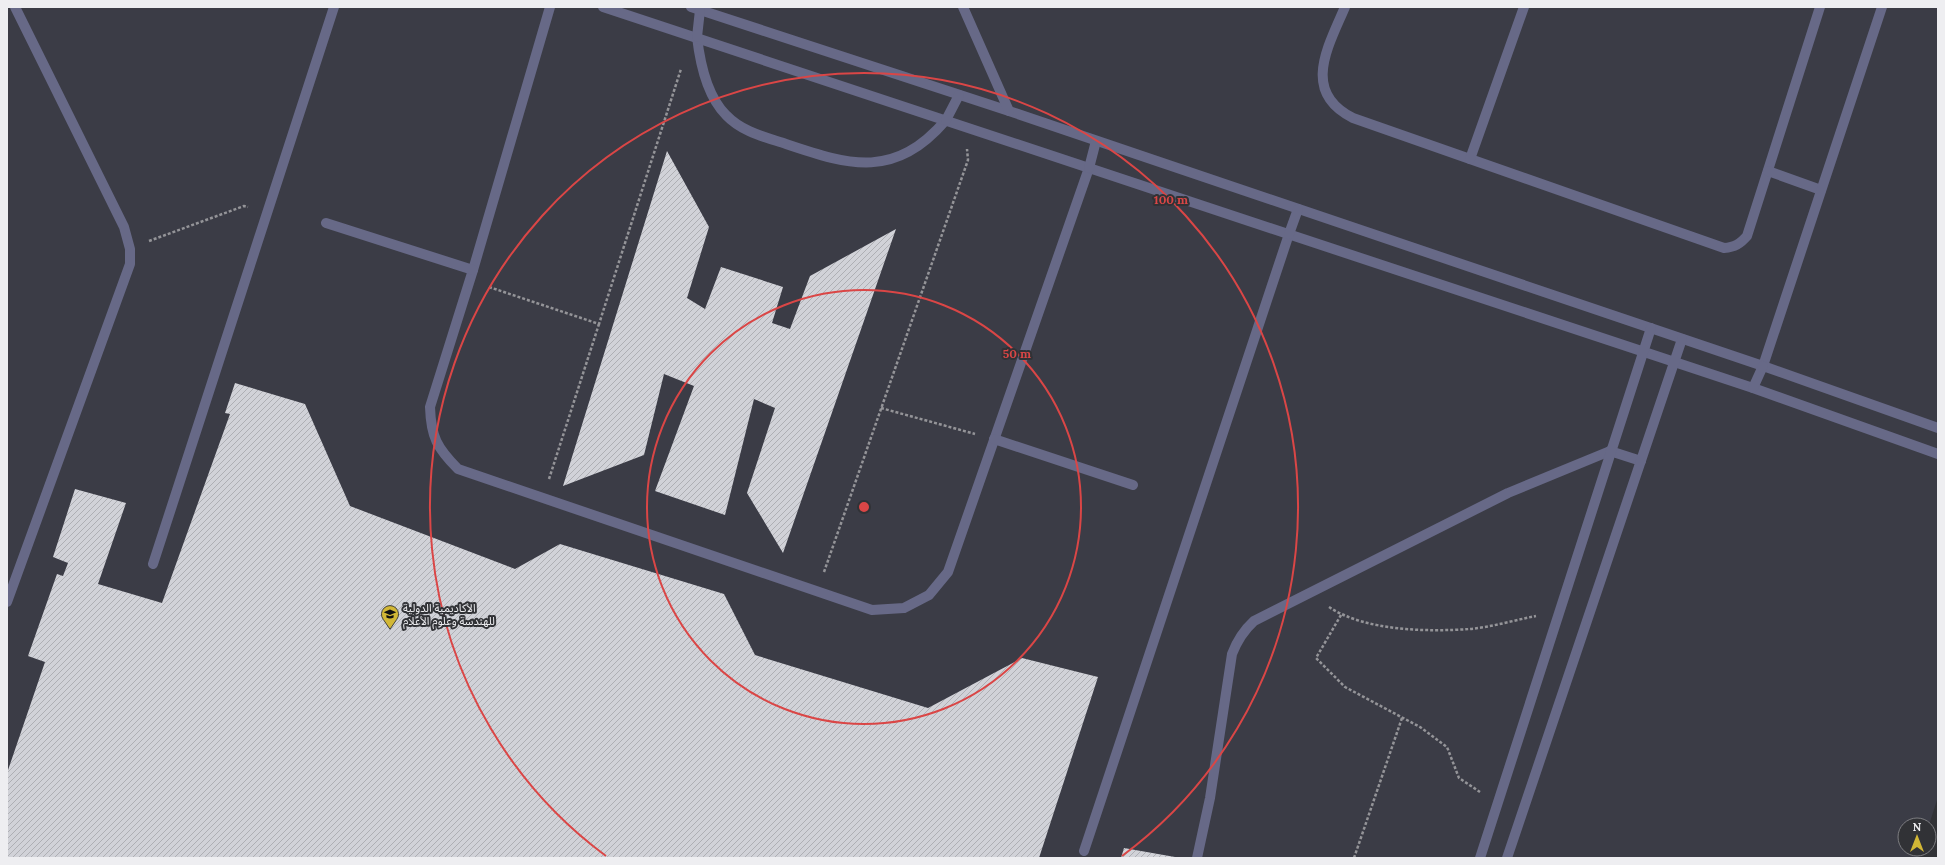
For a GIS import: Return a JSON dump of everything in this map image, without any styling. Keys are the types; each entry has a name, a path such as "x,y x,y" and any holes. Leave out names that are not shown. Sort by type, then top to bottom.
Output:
{"street":[{"path":"7,602 130,264 130,249 124,227 15,7"},
{"path":"153,564 334,7"},
{"path":"550,7 473,270 430,407 431,429 442,453 458,469 872,610 904,608 929,595 948,572 1089,168 1096,141"},
{"path":"603,7 1753,388 1938,454"},
{"path":"963,7 1010,111"},
{"path":"1345,7 1323,63 1324,85 1328,96 1334,105 1343,113 1353,118 1470,160 1724,248 1733,247 1741,243 1747,236 1820,7"},
{"path":"1470,160 1524,7"},
{"path":"1753,388 1763,366 1882,7"},
{"path":"959,95 946,120 933,134 918,146 891,158 870,162 854,163 833,159 746,130 736,124 722,111 712,96 699,54 696,8 1010,111 1652,328 1938,428"},
{"path":"1768,171 1821,190"},
{"path":"1084,850 1298,209"},
{"path":"326,223 473,270"},
{"path":"1480,858 1610,451 1652,328"},
{"path":"1507,858 1682,339"},
{"path":"994,439 1133,485"},
{"path":"1196,858 1210,798 1232,654 1244,630 1254,621 1508,493 1610,451 1641,461"}],"path":[{"path":"544,498 684,58 699,54"},
{"path":"817,591 968,160 965,126"},
{"path":"130,249 244,206 267,214"},
{"path":"470,280 599,324"},
{"path":"881,408 994,439"},
{"path":"1308,593 1341,615 1360,622 1403,629 1471,628 1559,611"},
{"path":"1341,615 1316,658 1345,687 1420,727 1447,748 1459,778 1497,804"},
{"path":"1354,858 1402,718"}],"shaded area":[{"path":"7,7 1938,7 1938,797 1932,817 1897,817 1897,857 1918,858 7,858"}],"building":[{"path":"667,151 709,227 687,298 705,309 721,267 783,287 772,323 790,329 810,276 896,229 783,553 747,493 775,408 754,399 725,515 655,491 694,386 664,374 644,455 563,486"},
{"name":"الأكاديمية الدولية للهندسة وعلوم الأعلام","path":"235,383 305,404 350,506 515,569 560,544 724,594 755,655 928,708 1022,658 1098,677 1039,858 7,858 7,773 45,662 28,656 57,574 63,576 68,563 53,557 75,489 126,503 98,584 162,603 230,414 225,413"},
{"path":"1124,848 1175,857 1175,858 1121,858"}],"place":[{"name":"الأكاديمية الدولية للهندسة وعلوم الأعلام","path":"390,629"}]}
